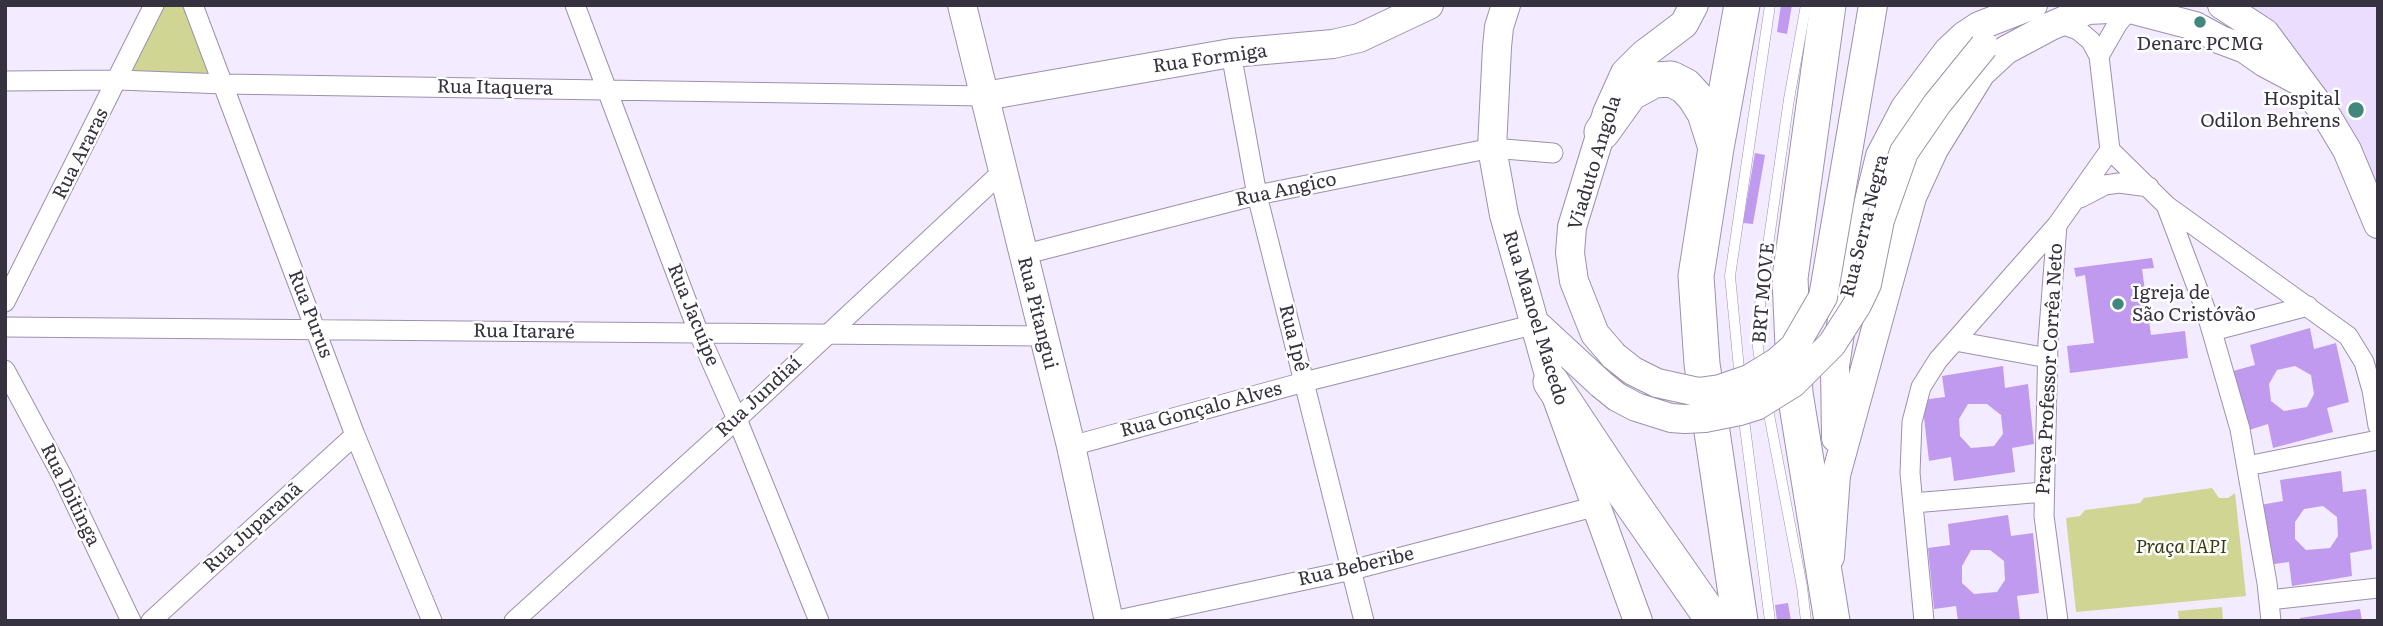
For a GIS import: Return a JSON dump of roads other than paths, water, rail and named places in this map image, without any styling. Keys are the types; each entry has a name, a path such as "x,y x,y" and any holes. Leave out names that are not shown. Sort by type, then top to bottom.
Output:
{"highway":[{"path":"1740,621 1702,365 1696,276 1742,5"},
{"path":"1828,5 1790,278 1795,393 1830,604"},
{"path":"1602,132 1630,93 1654,80 1671,79 1685,86 1695,96 1705,113 1716,148"},
{"path":"1551,382 1714,621"}],"street":[{"name":"Rua Araras","path":"5,302 154,5"},
{"name":"Rua Purus","path":"193,5 355,435 432,621"},
{"name":"Rua Jacuípe","path":"575,5 699,334 737,419 819,621"},
{"name":"Rua Pitangui","path":"962,5 1071,446 1111,621"},
{"name":"Rua Formiga","path":"985,96 1231,53 1320,46 1359,38 1429,5"},
{"name":"Viaduto Angola","path":"1694,5 1684,24 1643,55 1625,74 1611,104 1579,200 1572,227 1570,253 1574,281 1583,309 1595,334 1614,356 1633,371 1657,383 1698,392 1720,390 1749,379 1777,362 1794,347 1823,297 1871,17"},
{"path":"2099,56 2118,23 2130,9"},
{"path":"1536,324 1601,384 1636,407 1671,418 1685,419 1724,415 1756,406 1793,383 1832,344 1857,305 1867,284 1884,208 1904,152 1937,104 1990,40 2041,12 2130,9 2195,26 2245,49 2299,81"},
{"path":"2221,40 2231,33 2229,10"},
{"path":"2229,10 2265,33 2326,115 2347,150 2378,224"},
{"name":"Rua Manoel Macedo","path":"1506,12 1492,148 1504,215 1551,382 1638,621"},
{"name":"Rua Serra Negra","path":"1830,604 1836,475 1835,366 1846,293 1880,156 1905,108 1956,44 1979,26 2041,12"},
{"name":"Rua Serra Negra","path":"1836,475 1905,219 1919,178 1981,73 2041,12"},
{"path":"2041,12 2078,30 2091,41 2099,56 2110,150 2166,205 2348,336 2364,362 2378,426"},
{"name":"Rua Ipê","path":"1231,53 1257,195 1364,621"},
{"name":"Rua Itaquera","path":"5,81 118,80 985,96"},
{"name":"Rua Angico","path":"1022,255 1257,195 1492,148 1553,153"},
{"name":"Praça Professor Corrêa Neto","path":"2058,621 2044,516 2048,358 2057,225 2110,150"},
{"name":"Rua Jundiaí","path":"514,621 737,419 824,335 1002,172"},
{"path":"2077,200 2105,185 2119,183 2149,187"},
{"path":"2166,205 2211,331 2240,429 2271,621"},
{"path":"1924,621 1910,473 1912,422 1921,387 1938,360 2057,225"},
{"path":"2211,331 2308,306"},
{"name":"Rua Gonçalo Alves","path":"1071,446 1304,382 1536,324"},
{"name":"Rua Itararé","path":"5,327 1044,336"},
{"path":"1955,341 2048,358"},
{"name":"Rua Ibitinga","path":"5,370 61,474 131,621"},
{"name":"Rua Juparanã","path":"151,621 355,435"},
{"path":"2246,466 2378,440"},
{"path":"1913,503 2044,492"},
{"name":"Rua Beberibe","path":"1111,621 1352,570 1597,506"},
{"path":"2269,600 2378,588"}],"lane":[{"name":"BRT MOVE","path":"1770,5 1730,276 1745,431 1770,621"},
{"name":"BRT MOVE","path":"1763,379 1757,340 1761,294 1789,99 1806,5"},
{"path":"1765,392 1806,621"}],"place":[{"name":"Denarc PCMG","path":"2200,22"},
{"name":"Hospital Odilon Behrens","path":"2356,110"},
{"name":"Igreja de São Cristóvão","path":"2118,304"}],"park label":[{"name":"Praça IAPI","path":"2181,547"}]}
